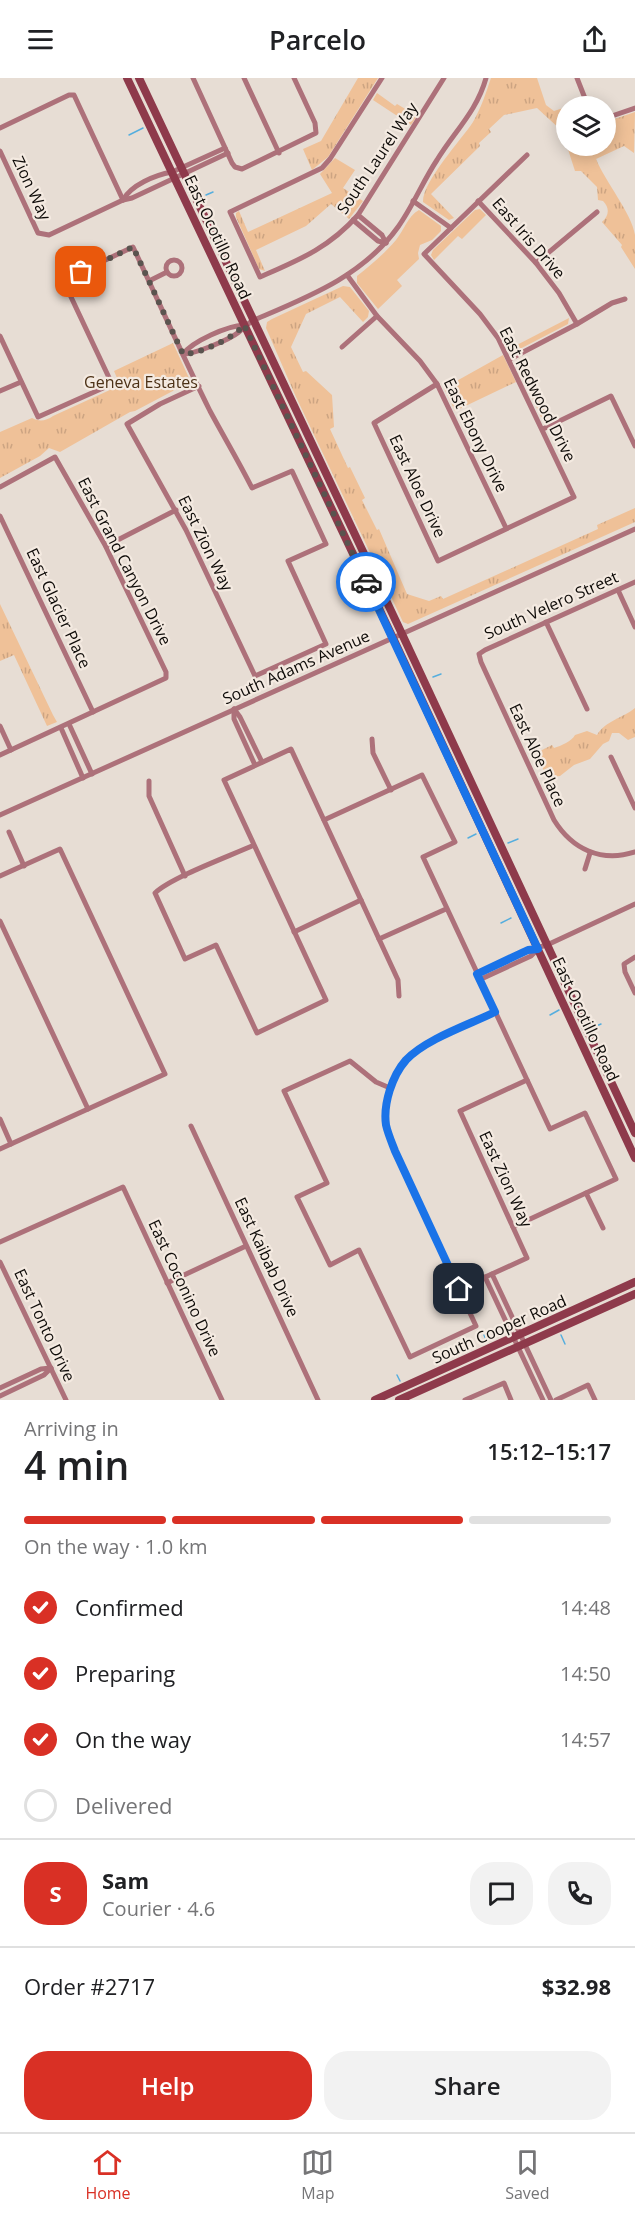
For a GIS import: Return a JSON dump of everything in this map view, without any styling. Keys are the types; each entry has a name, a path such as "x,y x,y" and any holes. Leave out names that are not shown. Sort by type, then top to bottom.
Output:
{"main road":[{"name":"East Ocotillo Road","path":"127,78 393,638 635,1158"},
{"name":"East Ocotillo Road","path":"139,78 635,1133"},
{"name":"South Cooper Road","path":"375,1400 635,1282"},
{"name":"South Cooper Road","path":"399,1400 635,1294"}],"street":[{"path":"193,78 235,167 242,169 316,133 315,123 294,78"},
{"path":"244,78 279,153"},
{"name":"South Laurel Way","path":"382,78 322,168 230,212 260,277 307,256 327,244 356,217 444,78"},
{"path":"183,354 193,354 238,333 244,325 320,291 366,262 386,243 399,226 437,160 469,116 480,96 486,78"},
{"path":"577,78 584,96"},
{"path":"0,128 69,95 74,95 123,200"},
{"path":"616,115 635,108"},
{"name":"Zion Way","path":"0,151 38,232 42,235 49,235 123,200"},
{"path":"123,200 132,198 173,175 227,151"},
{"path":"413,201 451,228 527,155"},
{"path":"123,200 128,191 163,174 173,175"},
{"path":"145,183 148,190"},
{"name":"East Iris Drive","path":"478,201 536,263 559,292 577,324"},
{"path":"536,263 597,212"},
{"path":"356,217 378,241 386,243"},
{"name":"East Redwood Drive","path":"451,228 424,254 480,314 498,338 574,497 506,528"},
{"path":"0,336 38,417 112,384 63,280 133,247 199,386"},
{"path":"149,281 167,272"},
{"name":"East Ebony Drive","path":"347,276 377,316 420,361 438,384 506,528"},
{"path":"510,359 625,298"},
{"path":"342,347 377,316"},
{"path":"0,392 21,382"},
{"name":"East Aloe Drive","path":"438,384 374,423 438,561 506,528"},
{"name":"East Zion Way","path":"199,386 252,488 292,471 326,544 288,561 326,644 255,676 176,510 127,424 160,404 199,386"},
{"path":"543,429 611,396 635,446"},
{"name":"East Grand Canyon Drive","path":"0,487 54,457 106,546 166,672 166,678 93,712"},
{"path":"106,546 176,510"},
{"name":"East Glacier Place","path":"0,516 93,712"},
{"name":"South Adams Avenue","path":"0,815 635,529"},
{"name":"South Velero Street","path":"479,654 635,582"},
{"path":"618,590 635,627"},
{"path":"546,622 587,709"},
{"name":"East Aloe Place","path":"479,654 554,820 570,841 590,853"},
{"path":"234,709 262,762"},
{"path":"234,709 234,719 255,765"},
{"path":"0,755 93,712"},
{"path":"69,724 92,774"},
{"path":"0,726 11,750"},
{"path":"61,728 83,778"},
{"path":"372,739 374,753 391,790"},
{"path":"254,845 160,888 155,893 185,959 216,945 257,1033 326,1000 224,780 291,749 398,980 399,996"},
{"path":"611,757 635,808"},
{"path":"324,820 422,775 455,842 423,858 550,1129 585,1113 616,1179 513,1227"},
{"path":"149,781 149,796 185,876"},
{"path":"9,832 24,866"},
{"path":"0,876 60,849 165,1074 0,1149"},
{"path":"585,869 590,853 616,856 635,852"},
{"path":"294,932 361,900"},
{"path":"478,977 531,956 538,949 635,904"},
{"path":"379,939 446,909"},
{"path":"0,921 88,1109"},
{"path":"635,957 624,964 625,972 635,993"},
{"path":"390,1088 376,1082 350,1061 284,1091 327,1183 297,1197 330,1265 359,1250 410,1357 476,1326 389,1135 385,1112 390,1088 406,1061 426,1045 495,1012"},
{"name":"East Zion Way","path":"492,1274 527,1258 460,1111 527,1080"},
{"path":"0,1119 11,1144"},
{"name":"East Kaibab Drive","path":"191,1126 318,1400"},
{"name":"East Coconino Drive","path":"0,1242 123,1187 220,1399"},
{"path":"586,1193 603,1228"},
{"path":"167,1283 246,1246"},
{"name":"East Tonto Drive","path":"0,1262 66,1400"},
{"path":"459,1289 492,1274 543,1400"},
{"path":"485,1277 517,1336"},
{"path":"521,1346 550,1400"},
{"path":"0,1388 41,1369 51,1368"},
{"path":"0,1396 44,1375 51,1368"},
{"path":"21,1378 24,1385"},
{"path":"465,1400 504,1383 511,1400"},
{"path":"556,1400 588,1385 595,1400"}],"green space":[{"path":"358,78 378,78 328,157 312,170 303,149 321,141"},
{"path":"491,78 537,78 546,105 556,110 556,125 537,108 504,115 489,129 491,132 479,143 480,146 431,194 454,218 449,220 423,202 424,194 435,172 473,122"},
{"path":"377,93 395,106 397,104 417,116 411,125 373,100"},
{"path":"635,112 634,153 624,146 616,150 616,119"},
{"path":"570,156 602,156 596,159 633,227 635,269 621,247 622,245 602,222 608,209 603,201 598,200 597,187 581,171 575,171"},
{"path":"335,158 355,170 343,188 363,201 349,219 331,204 306,226 256,250 265,271 259,269 236,213 239,211 248,232 332,193 320,174"},
{"path":"480,209 486,215 462,239 458,236 434,260 431,255 433,250 475,210"},
{"path":"419,210 441,226 441,231 432,240 420,245 419,259 397,280 402,286 378,309 357,283 357,276 391,245 409,219"},
{"path":"343,286 350,287 369,311 368,317 363,322 340,297 306,314 291,347 303,372 306,371 332,395 334,427 330,429 365,498 362,500 377,530 379,529 407,594 429,601 441,596 443,599 598,529 597,525 635,508 635,522 408,624 403,622 296,397 266,328 267,322 272,319"},
{"path":"569,318 568,324 514,352 509,349"},
{"name":"Geneva Estates","path":"173,343 189,378 188,383 130,412 60,452 49,448 40,456 0,478 0,432 32,418 48,419 112,389 117,378 114,371"},
{"path":"503,355 516,382 455,411 444,388"},
{"path":"520,358 549,420 541,417 517,365"},
{"path":"0,604 57,722 47,726 14,655 0,661"},
{"path":"635,708 635,737 628,740 619,733 612,733 609,741 603,744 590,759 574,765 560,776 550,777 543,769 540,751 552,745 554,748 560,746 575,735 587,731 597,735 609,723"}],"waterway":[{"path":"129,135 143,128"},
{"path":"206,195 213,192"},
{"path":"433,677 441,674"},
{"path":"468,838 476,834"},
{"path":"508,843 518,839"},
{"path":"501,923 511,918"},
{"path":"550,1015 559,1010"},
{"path":"594,1027 601,1024"},
{"path":"484,1335 487,1342"},
{"path":"561,1335 565,1344"},
{"path":"397,1375 400,1381"}],"way so far":[{"path":"81,272 133,247 183,354 193,354 238,333 244,325 366,582"}],"route":[{"path":"366,582 538,949 528,950 477,974 495,1012 426,1045 406,1061 390,1088 385,1112 386,1127 459,1289"}]}
